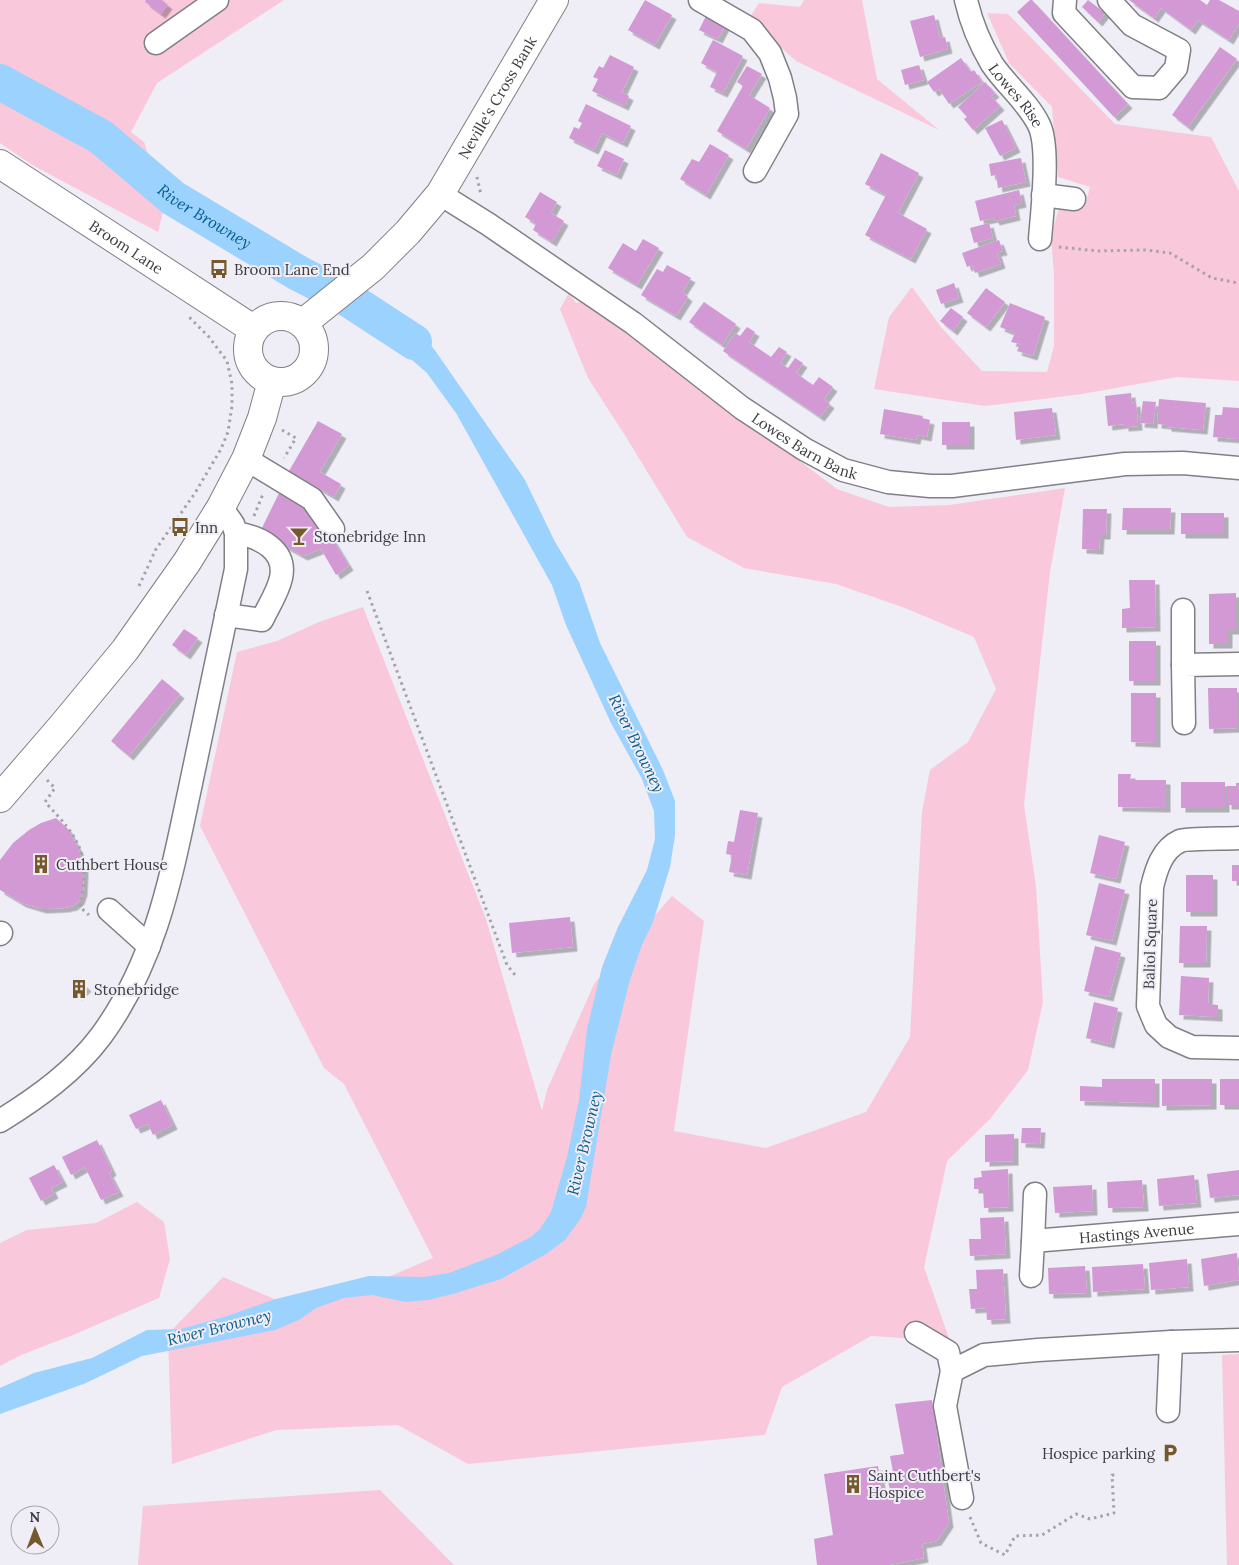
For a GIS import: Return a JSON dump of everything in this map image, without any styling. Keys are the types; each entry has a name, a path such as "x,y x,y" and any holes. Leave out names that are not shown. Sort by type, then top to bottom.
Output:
{"main road":[{"name":"Neville's Cross Bank","path":"303,323 373,267 408,232 440,194 554,0"},
{"name":"Broom Lane","path":"0,164 253,330"},
{"path":"271,316 294,317 303,323 310,330 314,340 313,360 308,369 301,376 287,381 272,381 258,373 250,360 247,350 253,330 261,321 271,316"},
{"path":"0,798 124,650 187,562 221,507 246,458 262,418 272,381"}],"street":[{"path":"156,43 216,0"},
{"path":"700,0 752,30 770,53 780,78 785,98 786,114 755,171"},
{"name":"Lowes Rise","path":"966,0 971,20 992,64 1031,111 1040,126 1044,148 1040,239"},
{"path":"1065,0 1064,13 1133,86 1159,88 1176,68 1179,50 1132,25 1109,0"},
{"name":"Lowes Barn Bank","path":"440,194 486,223 633,324 742,408 804,449 843,470 888,482 952,486 1125,464 1183,463 1239,468"},
{"path":"1043,195 1074,198"},
{"path":"246,458 312,499 333,529"},
{"path":"0,1121 28,1104 73,1067 100,1037 124,1002 149,946 167,893 236,569 236,533 233,524 221,507"},
{"path":"226,615 262,620 281,580 283,566 276,551 260,539 236,533"},
{"path":"1183,610 1184,723"},
{"path":"1183,665 1239,664"},
{"name":"Baliol Square","path":"1239,838 1180,841 1166,852 1156,871 1152,887 1148,1006 1156,1025 1170,1037 1184,1044 1192,1047 1239,1048"},
{"path":"101,914 149,946"},
{"path":"1031,1276 1035,1194"},
{"name":"Hastings Avenue","path":"1033,1241 1239,1224"},
{"path":"916,1333 948,1352 952,1371 945,1406 962,1498"},
{"path":"952,1371 984,1356 1038,1350 1239,1340"},
{"path":"1168,1411 1170,1342"}],"path":[{"path":"460,160 476,171 486,223"},
{"path":"1040,239 1057,247 1090,250 1145,250 1170,254 1212,278 1239,283"},
{"path":"139,587 156,549 195,493 221,449 228,432 232,406 232,384 227,361 209,337"},
{"path":"367,591 507,965 515,974"},
{"path":"48,782 55,788 44,802 68,826 78,844 85,867 85,882 80,906 101,914"},
{"path":"962,1498 981,1543 1006,1555 1015,1536 1042,1535 1076,1514 1090,1519 1114,1513 1112,1475 1117,1475"}],"shaded area":[{"path":"0,0 284,0 157,83 131,132 144,142 165,204 158,232 34,166 0,143"},
{"path":"804,0 862,0 877,79 939,130 796,61 749,19 759,3 800,7"},
{"path":"987,13 1008,14 1115,124 1211,137 1239,191 1239,381 1177,377 1082,394 985,406 874,389 889,317 912,287 941,327 982,371 1047,372 1054,346 1054,275 1051,235 1059,209 1086,202 1090,187 1058,177 1052,107 1009,63"},
{"path":"569,293 576,303 583,301 632,335 837,489 889,507 949,505 1065,488 1050,572 1024,805 1036,886 1043,1002 1028,1070 990,1119 947,1161 924,1267 950,1341 871,1336 782,1387 765,1435 468,1464 398,1425 276,1430 172,1464 168,1334 223,1277 293,1307 369,1285 433,1258 344,1084 324,1068 200,826 237,652 277,641 319,622 363,607 486,919 542,1111 547,1090 594,984 672,896 704,921 674,1131 766,1148 866,1112 910,1037 922,812 930,770 968,742 996,689 974,637 905,608 836,584 744,568 687,537 588,378 560,309"},
{"path":"137,1202 164,1222 170,1259 159,1298 21,1355 0,1366 0,1243 27,1230 96,1223"},
{"path":"1239,1354 1239,1565 1227,1565 1222,1355"},
{"path":"380,1490 454,1565 138,1565 143,1506"}],"water":[{"path":"382,303 406,317 434,349 525,480 554,540 579,582 600,643 663,770 675,801 675,835 670,867 653,922 642,945 629,983 611,1055 586,1207 581,1218 565,1240 546,1254 501,1279 428,1300 406,1302 372,1295 344,1298 316,1308 299,1320 275,1330 142,1356 86,1383 0,1414 0,1388 34,1373 92,1358 147,1330 181,1329 224,1317 276,1299 369,1276 424,1277 449,1273 496,1255 531,1237 540,1229 551,1212 567,1157 579,1100 587,1029 602,967 618,927 647,870 655,839 654,811 642,779 611,723 566,625 552,585 456,413 427,373 397,347 363,325"}],"building":[{"path":"146,0 162,0 168,5 161,14 145,2"},
{"path":"645,0 672,15 655,45 628,30"},
{"path":"1030,0 1128,104 1114,117 1017,12"},
{"path":"1088,0 1105,13 1098,22 1082,7"},
{"path":"1129,0 1200,0 1207,5 1210,0 1219,0 1239,11 1239,23 1229,40 1198,20 1191,30 1161,8 1154,18"},
{"path":"707,14 726,24 718,39 699,30"},
{"path":"934,15 940,38 945,37 948,49 920,57 910,21"},
{"path":"713,40 743,56 723,93 710,87 717,72 701,63"},
{"path":"1220,47 1237,59 1188,127 1172,115"},
{"path":"610,55 634,67 622,92 629,96 624,106 592,91 598,79 593,77 599,66 603,68"},
{"path":"961,58 971,72 974,70 982,82 949,104 939,89 934,92 927,82"},
{"path":"919,65 924,80 905,85 901,70"},
{"path":"747,66 762,74 749,95 770,108 746,149 717,131 743,86 737,82"},
{"path":"985,82 995,93 991,96 1000,106 973,130 964,119 967,117 958,107"},
{"path":"586,104 631,126 623,143 602,133 594,150 569,138 574,127 579,129 582,123 578,121"},
{"path":"1002,120 1016,148 1000,156 985,128"},
{"path":"710,144 729,155 706,195 680,179 692,159 699,162"},
{"path":"605,150 624,159 617,175 597,166"},
{"path":"881,153 919,173 898,213 927,229 911,259 865,235 886,195 865,184"},
{"path":"1021,158 1026,182 998,188 996,175 991,176 989,164"},
{"path":"1019,190 1022,203 1014,205 1016,216 995,221 994,218 980,221 975,201"},
{"path":"540,192 557,202 551,213 564,221 552,242 533,230 536,224 525,217"},
{"path":"989,223 993,238 974,243 970,228"},
{"path":"643,239 659,248 637,285 608,268 623,243 636,251"},
{"path":"999,240 1003,251 997,252 1001,264 975,273 972,265 967,267 962,253"},
{"path":"667,265 691,278 682,292 688,297 676,316 641,295 657,269 663,272"},
{"path":"954,283 959,298 941,304 936,290"},
{"path":"986,288 1005,302 986,327 967,313"},
{"path":"704,302 736,324 722,345 689,322"},
{"path":"1010,303 1045,317 1033,356 1017,351 1020,344 1011,342 1015,333 1000,327"},
{"path":"951,308 963,317 953,331 940,321"},
{"path":"747,327 755,332 749,342 771,357 779,347 787,352 780,363 788,368 795,358 803,363 796,373 813,385 819,377 833,387 824,399 830,404 820,417 723,351 735,333 740,336"},
{"path":"1131,393 1132,403 1136,402 1138,426 1124,427 1124,424 1108,426 1105,396"},
{"path":"1159,399 1206,403 1203,430 1167,427 1167,425 1157,424"},
{"path":"1143,401 1156,402 1153,424 1140,423"},
{"path":"1223,407 1239,408 1239,439 1213,437 1215,415 1222,415"},
{"path":"1052,408 1056,435 1016,440 1014,412"},
{"path":"884,409 923,416 922,418 930,420 927,437 917,435 916,440 880,434"},
{"path":"318,421 342,434 320,472 341,484 334,497 289,471"},
{"path":"942,422 970,422 970,445 942,445"},
{"name":"Stonebridge Inn","path":"281,489 313,507 349,566 336,575 321,549 303,556 260,532"},
{"path":"1123,508 1171,508 1170,530 1122,530"},
{"path":"1083,509 1107,509 1106,535 1100,535 1099,550 1082,549"},
{"path":"1181,513 1224,513 1224,534 1181,534"},
{"path":"1129,580 1155,580 1156,627 1122,628 1122,609 1130,608"},
{"path":"1236,593 1236,630 1228,630 1228,644 1209,644 1209,594"},
{"path":"184,629 198,638 186,655 172,645"},
{"path":"1129,641 1156,641 1156,681 1129,681"},
{"path":"162,679 180,694 129,756 111,741"},
{"path":"1208,688 1237,688 1237,728 1209,729"},
{"path":"1131,693 1156,693 1156,743 1131,742"},
{"path":"1118,774 1131,774 1130,780 1166,780 1166,808 1118,807"},
{"path":"1181,782 1225,782 1225,808 1181,808"},
{"path":"1236,783 1239,783 1239,807 1227,805 1227,786 1236,786"},
{"path":"740,810 758,813 747,875 729,872 732,855 726,854 728,841 734,842"},
{"name":"Cuthbert House","path":"56,818 68,829 79,850 84,869 83,891 80,900 73,906 42,909 22,903 0,890 0,860 13,843 29,830 41,823"},
{"path":"1099,835 1125,842 1116,879 1090,873"},
{"path":"1232,865 1239,865 1239,881 1232,881"},
{"path":"1186,875 1213,875 1213,912 1186,912"},
{"path":"1099,883 1125,890 1112,941 1086,935"},
{"path":"570,917 573,947 512,953 509,923"},
{"path":"1180,926 1207,926 1206,963 1179,963"},
{"path":"1095,946 1121,953 1109,997 1084,991"},
{"path":"1181,976 1209,978 1208,1004 1218,1005 1218,1017 1179,1015"},
{"name":"Stonebridge","path":"80,981 87,987 78,996 72,990"},
{"path":"1094,1002 1118,1008 1110,1044 1086,1038"},
{"path":"1102,1079 1155,1079 1155,1103 1080,1101 1080,1086 1102,1087"},
{"path":"1162,1079 1212,1079 1212,1105 1162,1106"},
{"path":"1220,1079 1239,1079 1239,1105 1220,1105"},
{"path":"161,1100 173,1125 153,1135 148,1124 136,1129 129,1115"},
{"path":"1022,1128 1041,1128 1040,1144 1021,1143"},
{"path":"1014,1134 1014,1161 985,1162 985,1135"},
{"path":"97,1140 112,1171 109,1173 119,1192 101,1200 85,1167 71,1175 62,1157"},
{"path":"54,1165 63,1182 51,1188 54,1194 41,1201 29,1178"},
{"path":"1008,1169 1009,1207 984,1208 983,1189 974,1189 974,1178 982,1177 981,1171"},
{"path":"1239,1170 1239,1195 1210,1198 1207,1174"},
{"path":"1194,1175 1197,1203 1159,1206 1157,1179"},
{"path":"1142,1180 1144,1207 1108,1208 1107,1182"},
{"path":"1092,1185 1093,1211 1055,1213 1053,1187"},
{"path":"1004,1217 1006,1254 970,1256 969,1239 981,1239 980,1218"},
{"path":"1237,1253 1239,1280 1204,1286 1201,1259"},
{"path":"1187,1259 1189,1287 1151,1290 1149,1263"},
{"path":"1143,1264 1145,1289 1093,1292 1092,1267"},
{"path":"1085,1266 1087,1293 1049,1294 1048,1268"},
{"path":"1003,1269 1006,1319 987,1320 986,1308 971,1309 969,1289 977,1289 976,1270"},
{"name":"Saint Cuthbert's Hospice","path":"932,1400 949,1523 937,1541 922,1544 924,1558 889,1565 817,1565 814,1539 833,1535 824,1474 878,1466 883,1495 891,1494 886,1473 893,1472 890,1456 904,1454 895,1404"}],"waterway":[{"name":"River Browney","path":"0,82 101,137 173,198 298,273 345,297 414,342"}],"place":[{"name":"Broom Lane End","path":"219,269"},
{"name":"Inn","path":"180,527"},
{"name":"Stonebridge Inn","path":"299,536"},
{"name":"Cuthbert House","path":"41,864"},
{"name":"Stonebridge","path":"79,989"},
{"name":"Hospice parking","path":"1170,1453"},
{"name":"Saint Cuthbert's Hospice","path":"853,1484"}]}
